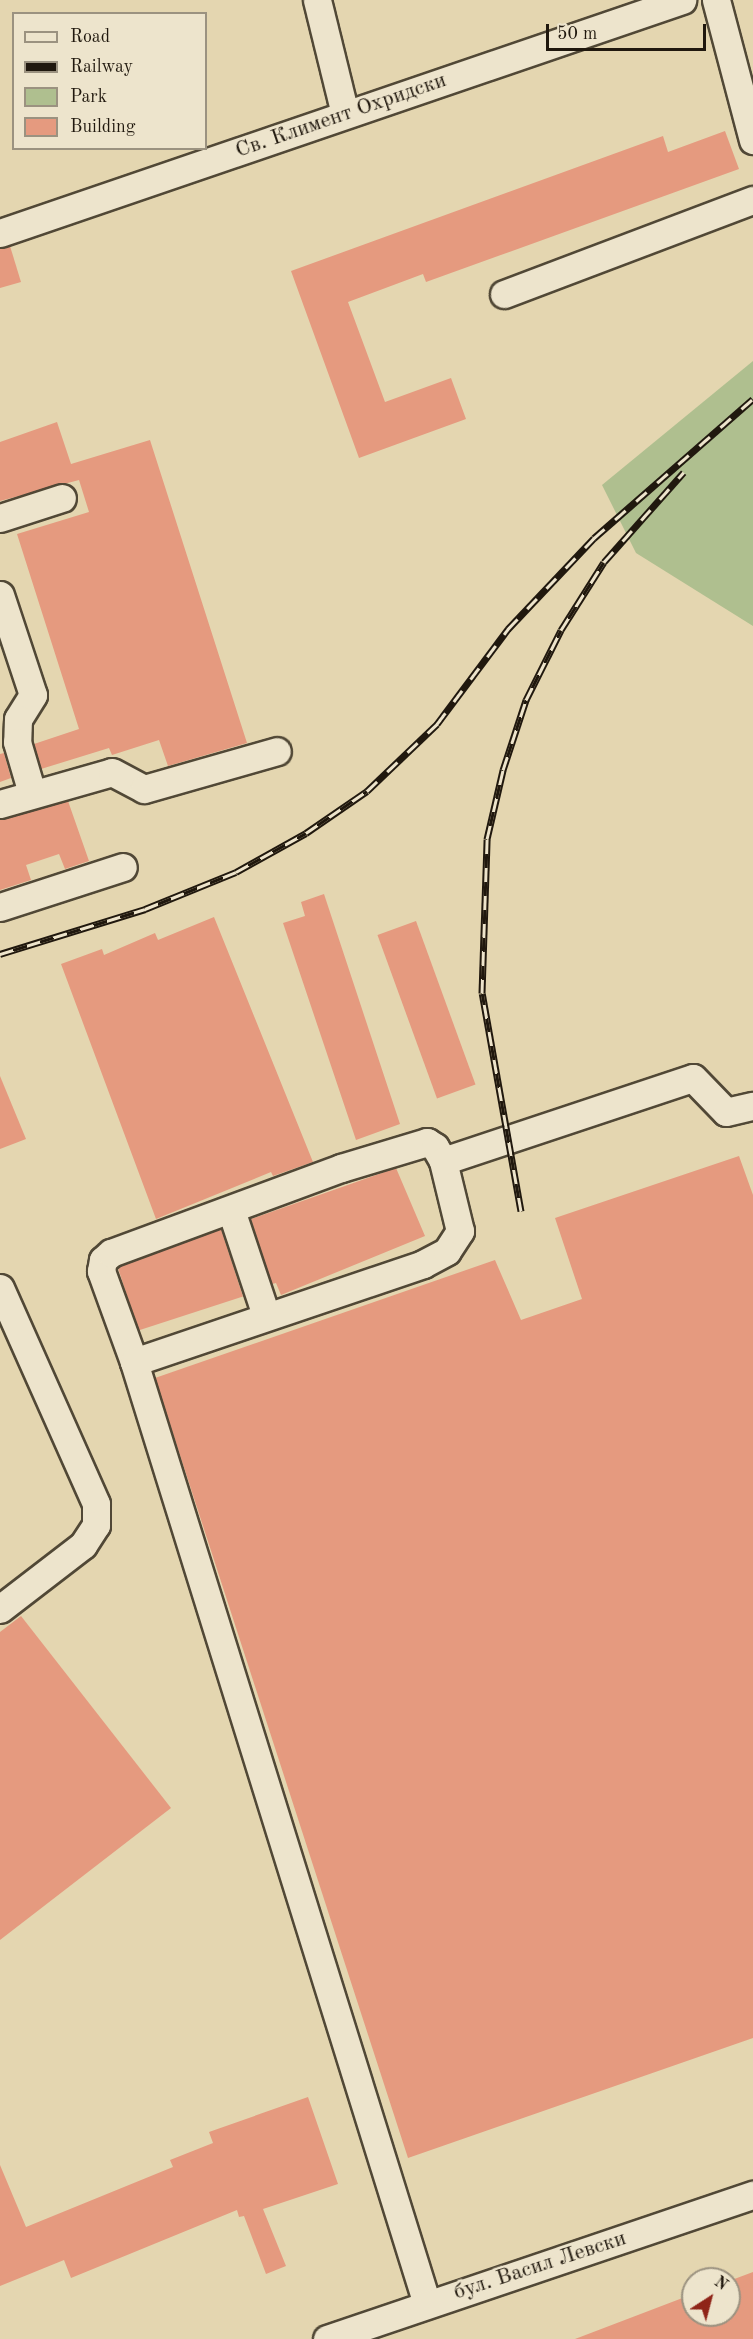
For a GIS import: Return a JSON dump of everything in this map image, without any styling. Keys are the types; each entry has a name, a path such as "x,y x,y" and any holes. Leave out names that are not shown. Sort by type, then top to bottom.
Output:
{"street":[{"path":"317,0 345,114"},
{"name":"Св. Климент Охридски","path":"0,233 682,0"},
{"path":"716,0 753,140"},
{"path":"504,294 753,200"},
{"path":"0,518 62,498"},
{"path":"0,595 33,695 18,719 17,742 32,793"},
{"path":"0,804 112,772 144,789 277,751"},
{"path":"0,907 123,867"},
{"path":"443,1161 693,1078 726,1112 753,1106"},
{"path":"134,1362 423,1264 447,1251 460,1231 443,1161 435,1147 427,1142 341,1168 231,1210 144,1239 103,1260 100,1271 134,1362 428,2304"},
{"path":"231,1210 266,1316"},
{"path":"0,1288 96,1504 96,1525 83,1545 0,1609"},
{"name":"бул. Васил Левски","path":"327,2339 753,2195"}],"green space":[{"path":"753,361 753,626 636,553 602,485"}],"building":[{"path":"725,131 739,169 426,282 423,274 348,302 385,402 451,378 466,419 359,458 291,271 663,136 668,152"},
{"path":"10,246 21,282 0,288 0,248"},
{"path":"57,422 71,464 150,440 247,743 168,766 159,740 112,755 109,748 41,769 34,744 79,729 17,534 89,512 79,480 0,501 0,442"},
{"path":"4,753 11,778 0,782 0,754"},
{"path":"68,801 89,861 65,869 59,854 26,865 31,880 0,890 0,819"},
{"path":"324,894 400,1124 356,1140 283,923 305,916 301,902"},
{"path":"214,917 313,1162 273,1176 271,1172 156,1219 61,964 102,949 104,955 155,933 158,940"},
{"path":"416,921 476,1085 437,1099 377,935"},
{"path":"0,1076 26,1139 0,1149"},
{"path":"739,1156 753,1195 753,2038 408,2158 155,1378 495,1260 521,1320 582,1299 555,1218"},
{"path":"396,1168 425,1236 281,1295 276,1283 272,1284 251,1219"},
{"path":"221,1229 243,1297 138,1331 116,1263"},
{"path":"21,1616 171,1808 0,1940 0,1632"},
{"path":"308,2097 338,2184 263,2209 286,2266 266,2274 244,2216 239,2217 237,2210 71,2278 64,2260 0,2286 0,2165 26,2227 173,2167 170,2160 213,2143 209,2132"},
{"path":"753,2272 753,2339 575,2339 681,2299 681,2327 741,2327 741,2276"}],"railway":[{"path":"0,954 145,909 236,872 306,833 367,791 437,724 508,629 594,538 753,399"},
{"path":"521,1211 482,993 487,839 503,770 526,700 561,630 604,562 684,472"}]}
